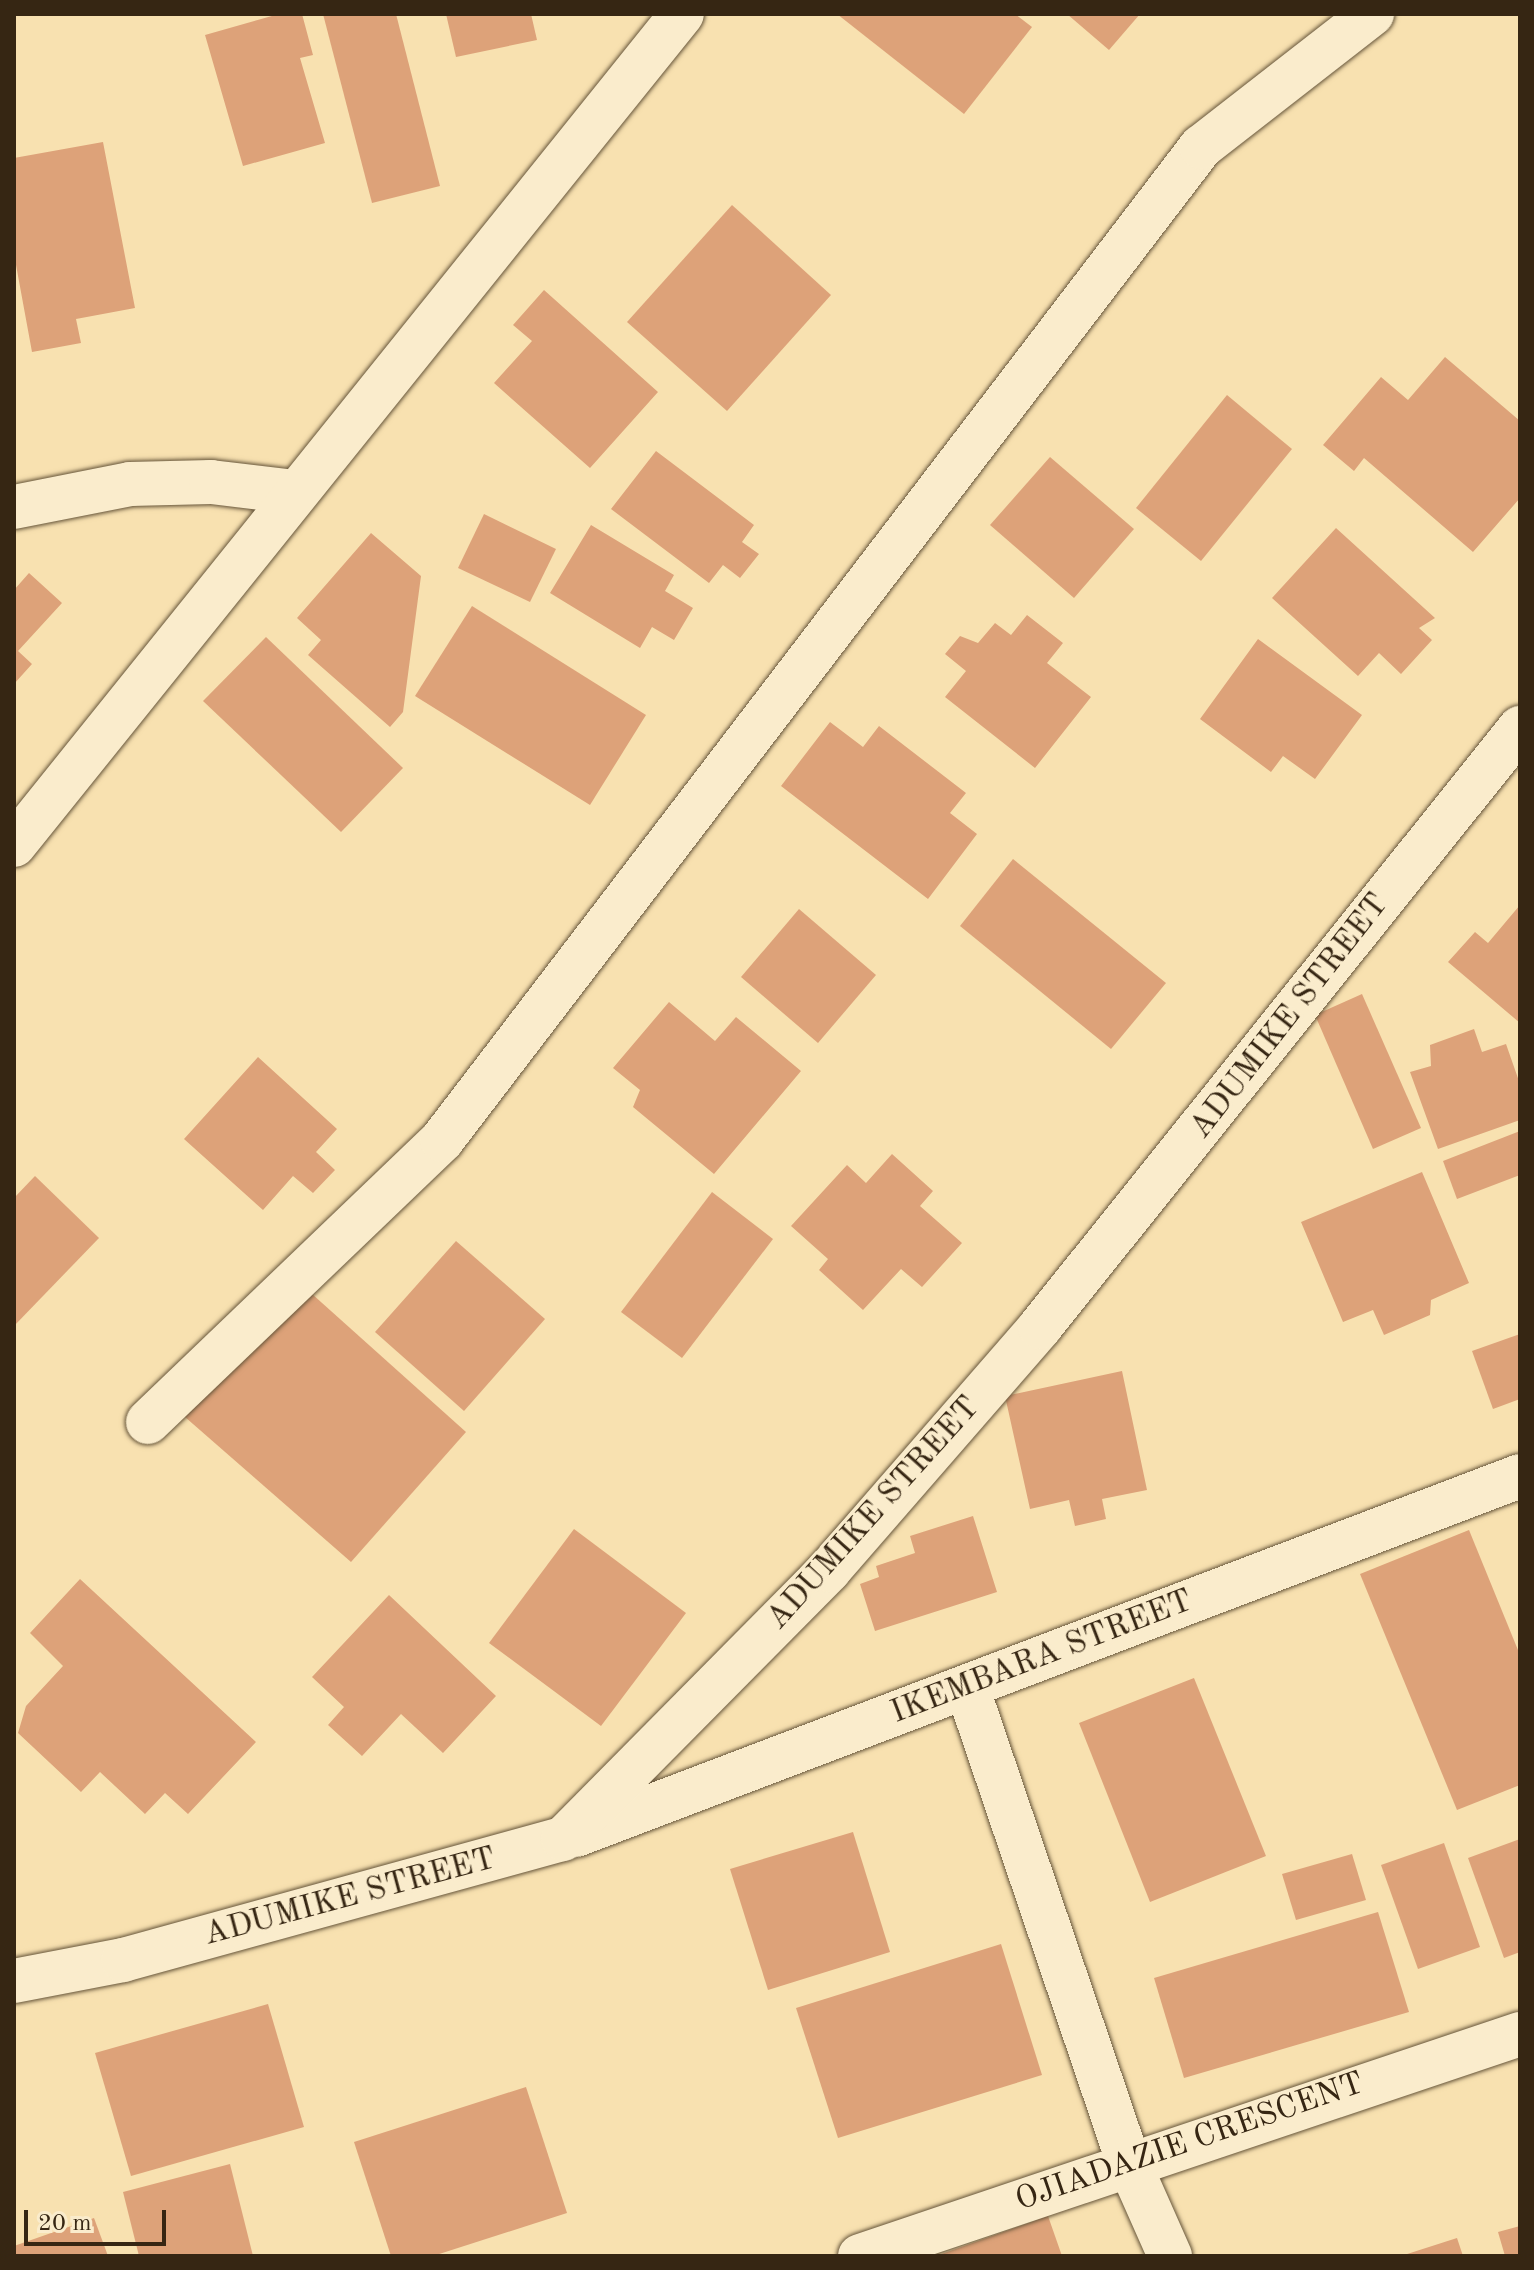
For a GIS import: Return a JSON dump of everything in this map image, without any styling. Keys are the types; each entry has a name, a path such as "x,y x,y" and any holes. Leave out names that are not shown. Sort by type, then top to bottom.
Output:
{"street":[{"path":"14,845 682,14"},
{"path":"148,1422 442,1140 1201,147 1372,14"},
{"path":"14,507 130,484 211,482 295,492"},
{"name":"ADUMIKE STREET","path":"14,1981 123,1960 563,1839 829,1570 1040,1327 1520,728"},
{"name":"IKEMBARA STREET","path":"563,1839 1520,1476"},
{"path":"967,1687 1128,2161 1170,2256"},
{"name":"OJIADAZIE CRESCENT","path":"860,2256 1128,2161 1520,2034"}],"building":[{"path":"279,14 302,14 313,55 300,58 325,143 243,166 205,35"},
{"path":"323,14 396,14 440,186 372,203"},
{"path":"446,14 531,14 537,40 456,57"},
{"path":"837,14 1015,14 1032,27 964,114"},
{"path":"1067,14 1140,14 1109,50"},
{"path":"103,142 135,308 76,319 81,343 32,352 14,254 14,158"},
{"path":"732,205 831,295 727,411 627,322"},
{"path":"544,290 658,392 590,468 494,383 532,341 513,325"},
{"path":"1445,357 1520,421 1520,498 1473,552 1364,458 1354,471 1323,445 1381,377 1408,400"},
{"path":"1227,395 1292,449 1201,561 1136,508"},
{"path":"656,451 754,525 742,542 759,554 740,578 723,565 709,583 611,509"},
{"path":"1050,457 1134,529 1074,598 990,525"},
{"path":"484,514 556,549 530,602 458,568"},
{"path":"591,525 674,575 665,591 693,608 674,640 652,627 640,648 550,593"},
{"path":"1336,528 1435,618 1419,628 1432,640 1401,674 1379,653 1358,676 1272,598"},
{"path":"371,533 421,576 403,712 390,727 308,655 321,640 297,618"},
{"path":"29,573 62,603 18,651 32,664 14,684 14,590"},
{"path":"472,606 646,715 590,805 415,696"},
{"path":"1027,615 1063,643 1047,663 1091,697 1035,768 945,697 966,671 945,654 960,636 978,643 995,623 1011,635"},
{"path":"266,637 403,768 341,832 203,701"},
{"path":"1258,639 1362,715 1315,779 1283,756 1271,772 1200,719"},
{"path":"830,722 863,747 879,726 966,793 950,813 977,834 928,899 781,786"},
{"path":"1013,859 1166,983 1111,1049 960,926"},
{"path":"1520,905 1520,1023 1448,962 1475,932 1488,943"},
{"path":"799,909 876,975 818,1043 741,977"},
{"path":"1362,994 1421,1128 1373,1149 1315,1015"},
{"path":"669,1002 715,1041 736,1017 801,1071 714,1174 633,1107 640,1090 613,1068"},
{"path":"1474,1029 1482,1052 1506,1044 1520,1084 1520,1120 1438,1149 1410,1072 1431,1066 1430,1045"},
{"path":"258,1057 337,1129 316,1152 335,1170 313,1193 293,1176 263,1210 184,1139"},
{"path":"1520,1131 1520,1175 1457,1199 1443,1161"},
{"path":"892,1154 933,1191 920,1206 962,1243 922,1287 901,1269 863,1310 819,1270 828,1259 791,1226 847,1165 866,1183"},
{"path":"1422,1172 1469,1283 1431,1300 1430,1315 1384,1335 1373,1310 1343,1322 1301,1222"},
{"path":"35,1176 99,1238 14,1326 14,1198"},
{"path":"712,1192 773,1239 682,1358 621,1312"},
{"path":"456,1241 545,1319 464,1411 375,1332"},
{"path":"302,1285 466,1432 351,1562 185,1417"},
{"path":"1520,1334 1520,1399 1493,1409 1472,1351"},
{"path":"1122,1371 1147,1490 1102,1499 1106,1519 1075,1526 1069,1500 1030,1509 1005,1396"},
{"path":"973,1516 997,1592 875,1631 860,1584 879,1577 876,1566 915,1553 910,1536"},
{"path":"574,1529 686,1613 601,1726 489,1643"},
{"path":"1469,1530 1520,1655 1520,1785 1457,1810 1360,1574"},
{"path":"80,1579 256,1742 188,1814 165,1793 145,1814 100,1772 81,1792 18,1733 26,1706 63,1666 30,1633"},
{"path":"389,1595 496,1696 443,1753 401,1714 362,1756 328,1725 344,1707 312,1677"},
{"path":"1194,1678 1266,1856 1150,1902 1079,1723"},
{"path":"853,1832 890,1952 768,1990 730,1869"},
{"path":"1520,1839 1520,1952 1504,1958 1468,1858"},
{"path":"1444,1843 1480,1947 1418,1969 1381,1865"},
{"path":"1352,1854 1366,1900 1296,1920 1282,1874"},
{"path":"1378,1912 1409,2012 1184,2078 1154,1978"},
{"path":"1001,1944 1042,2075 838,2138 796,2008"},
{"path":"268,2004 304,2127 131,2176 95,2053"},
{"path":"526,2087 567,2213 433,2256 391,2256 354,2142"},
{"path":"230,2164 253,2256 139,2256 123,2192"},
{"path":"1048,2216 1062,2256 936,2256"},
{"path":"94,2218 108,2256 14,2256 14,2246"},
{"path":"1520,2226 1520,2256 1505,2256 1498,2232"},
{"path":"1457,2238 1463,2256 1404,2256 1404,2255"}]}
